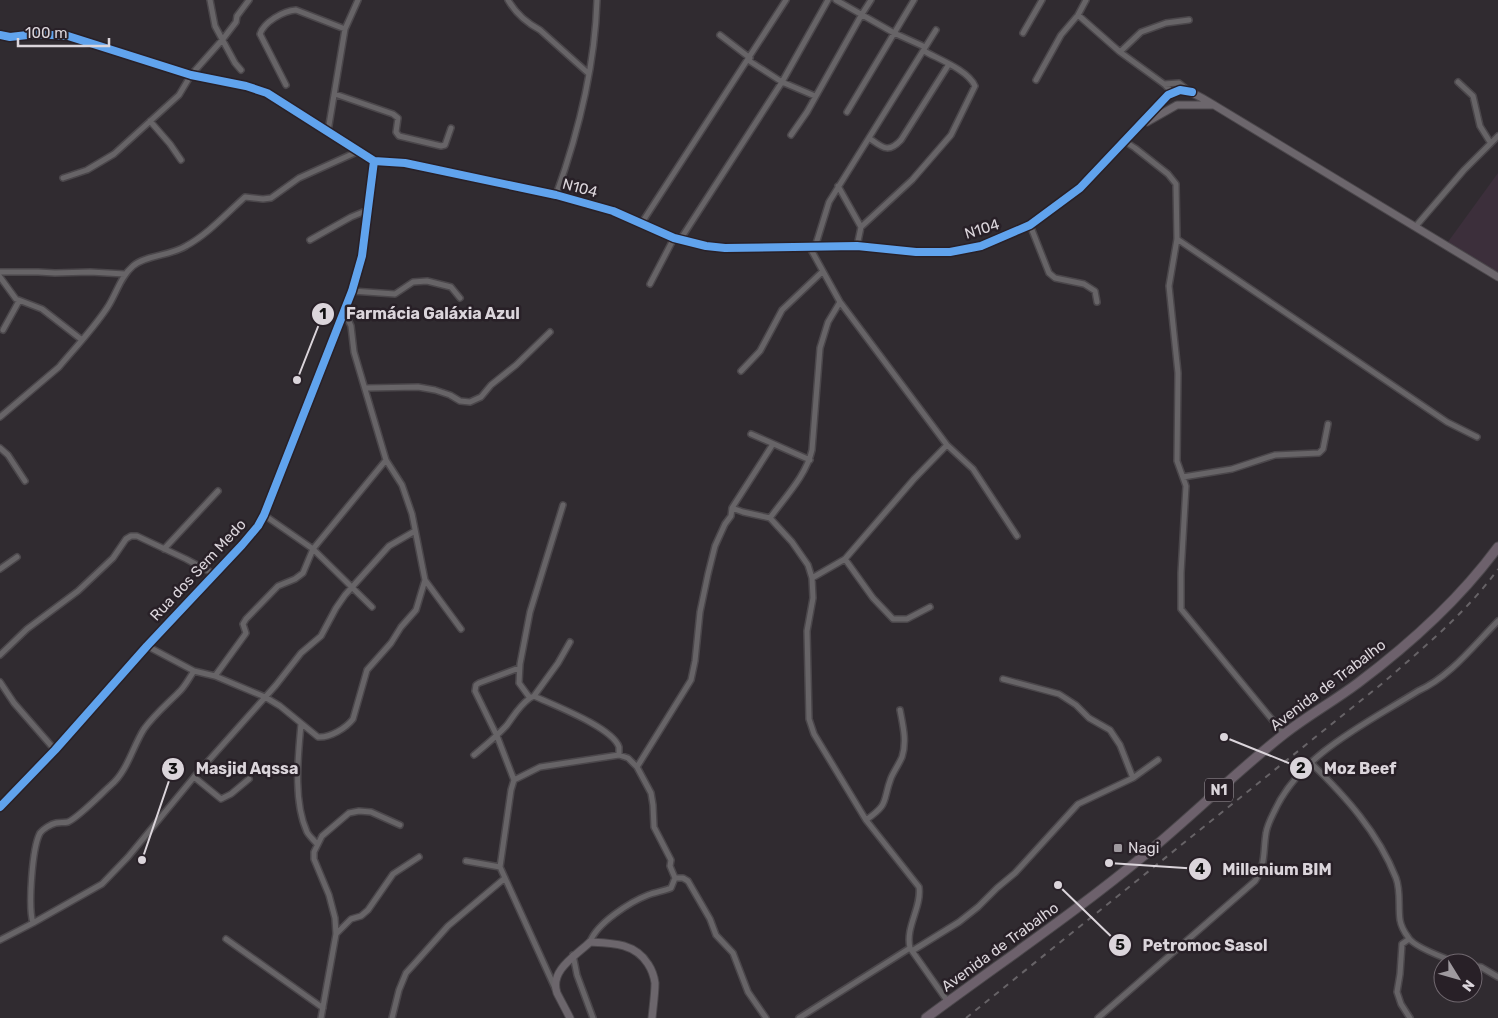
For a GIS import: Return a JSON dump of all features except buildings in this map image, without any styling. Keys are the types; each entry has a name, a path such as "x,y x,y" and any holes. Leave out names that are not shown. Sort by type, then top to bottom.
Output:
{"highway":[{"name":"Avenida de Trabalho","path":"926,1018 1055,924 1146,854 1284,734 1358,683 1455,600 1498,548"}],"street":[{"path":"210,0 215,26 235,63 241,70"},
{"path":"63,178 86,170 114,154 179,95 191,75 236,22 237,16 248,0"},
{"path":"328,131 345,29 358,0"},
{"path":"508,0 518,14 540,30 588,73"},
{"path":"556,195 577,132 596,31 597,0"},
{"path":"641,224 786,0"},
{"path":"650,284 677,239 782,82 828,0"},
{"path":"836,0 949,64 972,80 975,86 951,135 912,180 861,227 857,246"},
{"path":"790,135 807,112 871,0"},
{"path":"848,112 914,0"},
{"path":"1024,33 1042,0"},
{"path":"1036,80 1061,35 1078,15 1086,0"},
{"path":"286,85 260,34 264,25 290,11 296,10 345,29"},
{"path":"1078,15 1120,52 1172,92 1180,90 1192,92"},
{"path":"1120,52 1141,32 1166,23 1189,20"},
{"path":"936,30 838,186 829,202 812,247 822,272 840,302 947,445 973,469 1017,536"},
{"name":"N104","path":"0,35 10,37 36,34 68,36 191,75 246,86 267,93 374,161 405,163 556,195 613,211 677,239 706,246 725,248 857,246 916,252 950,252 980,246 1030,225 1080,188 1172,92"},
{"path":"720,35 749,59 782,82 815,96"},
{"path":"869,138 882,146 890,149 894,148 949,64"},
{"path":"1458,82 1473,96 1480,126 1490,142"},
{"path":"1164,84 1178,84 1192,92 1498,277"},
{"path":"335,94 393,114 398,118 396,132 399,136 441,146 445,144 451,128"},
{"name":"N104","path":"1134,130 1177,105 1214,105"},
{"path":"150,121 181,160"},
{"path":"1416,226 1464,170 1498,136"},
{"path":"1124,141 1168,174 1176,184 1177,239 1169,286 1178,373 1177,460 1186,486 1181,608 1284,734"},
{"path":"0,417 59,367 110,304 126,274 140,261 166,255 186,246 209,229 245,197 271,198 299,178 359,151"},
{"name":"Rua dos Sem Medo","path":"0,807 258,526 345,313 352,291 362,256 374,161"},
{"path":"838,186 861,227"},
{"path":"310,240 368,210"},
{"path":"1030,225 1049,273 1055,278 1084,284 1095,291 1096,302"},
{"path":"1177,239 1447,422 1477,437"},
{"path":"0,272 126,274"},
{"path":"741,371 760,351 782,310 822,272"},
{"path":"0,277 19,301 42,309 82,340"},
{"path":"352,291 395,294 413,282 427,281 450,287 460,298"},
{"path":"3,330 19,301"},
{"path":"770,518 805,471 810,460 820,348 828,322 840,302"},
{"path":"345,313 351,326 354,352 386,460 402,485 412,514 425,580 461,629"},
{"path":"366,388 418,387 435,390 460,401 470,402 480,397 490,385 516,365 550,332"},
{"path":"1184,477 1232,469 1275,455 1318,453 1323,449 1328,424"},
{"path":"751,434 810,460"},
{"path":"637,766 691,680 700,612 715,546 725,524 731,516 732,508 773,444"},
{"path":"812,578 845,559 914,479 947,445"},
{"path":"0,448 8,455 25,481"},
{"path":"215,676 246,633 243,624 246,619 278,586 296,579 303,573 313,549 386,460"},
{"path":"164,549 218,491"},
{"path":"563,505 530,612 519,668 519,683 532,697 577,715 605,732 614,739 618,746 619,755"},
{"path":"732,508 770,518 792,542 808,565 812,578 812,598 807,631 809,719 814,734 866,820 919,887 918,900 908,940 911,949 948,1002"},
{"path":"264,515 313,549 372,607"},
{"path":"0,940 33,924 102,884 128,857 194,778 285,675 300,653 321,636 336,608 388,546 415,531"},
{"path":"0,655 27,629 78,591 113,558 128,537 137,536 186,558 214,574"},
{"path":"0,569 17,557"},
{"path":"845,559 873,598 893,618 907,620 930,607"},
{"path":"148,646 194,671 215,676 265,697 280,706 318,737 324,738 348,725 352,719 367,670 391,643 401,627 416,610 425,580"},
{"path":"1098,1018 1255,881 1263,867 1266,832 1274,811 1293,780 1310,762 1323,751 1360,727 1429,686 1498,622"},
{"path":"474,755 497,736 519,707 532,697 558,663 570,642"},
{"path":"519,668 479,683 475,688 497,736 514,780 500,867 570,1018"},
{"path":"33,924 30,915 31,883 37,840 41,831 57,822 67,822 113,784 144,730 165,704 180,692 194,671"},
{"path":"1003,679 1059,694 1076,705 1089,718 1110,730 1120,745 1133,778"},
{"path":"0,682 14,703 54,750"},
{"path":"866,820 881,810 891,779 901,759 905,744 905,734 900,710"},
{"path":"301,724 297,765 300,807 307,834 317,844"},
{"path":"514,780 540,767 619,755 628,758 637,766 651,793 654,805 654,828 671,860 670,866 675,878 670,889 642,898 627,906 595,931 590,942 573,955 563,966 556,982 556,991"},
{"path":"799,1018 911,949 959,922 1015,873 1078,804 1133,778 1158,760"},
{"path":"1310,762 1342,793 1386,855 1397,881 1400,923 1408,940 1433,953"},
{"path":"194,778 221,799 231,794 249,779"},
{"path":"321,1018 336,934 335,918 329,895 314,859 317,844 322,836 349,813 359,811 371,812 400,826"},
{"path":"336,934 350,920 361,916 368,910 393,874 419,857"},
{"path":"466,861 500,867"},
{"path":"392,1018 399,990 406,974 448,926 505,878"},
{"path":"675,878 683,878 688,881 710,919 716,935 733,953 748,992 766,1018"},
{"path":"226,939 323,1008"},
{"path":"1408,940 1402,944 1397,992 1401,1004 1410,1018"},
{"path":"590,942 628,946 645,959 655,982 652,1018"},
{"path":"573,955 577,975 593,1018"},
{"path":"1483,970 1498,977"}],"shaded area":[{"path":"1498,173 1498,276 1445,246"}],"railway":[{"path":"966,1018 1384,682 1458,615 1498,569"}],"cycle path":[{"path":"0,35 10,37 36,34 68,36 191,75 246,86 267,93 374,161 405,163 556,195 613,211 674,238 706,246 725,248 857,246 916,252 950,252 981,246 1030,225 1080,188 1168,95 1180,90 1192,92"},
{"path":"0,807 55,750 147,646 258,526 352,291 362,256 374,161"}],"place":[{"name":"Farmácia Galáxia Azul","path":"297,380"},
{"name":"Moz Beef","path":"1224,737"},
{"name":"Nagi","path":"1118,848"},
{"name":"Masjid Aqssa","path":"142,860"},
{"name":"Millenium BIM","path":"1109,863"},
{"name":"Petromoc Sasol","path":"1058,885"}]}
